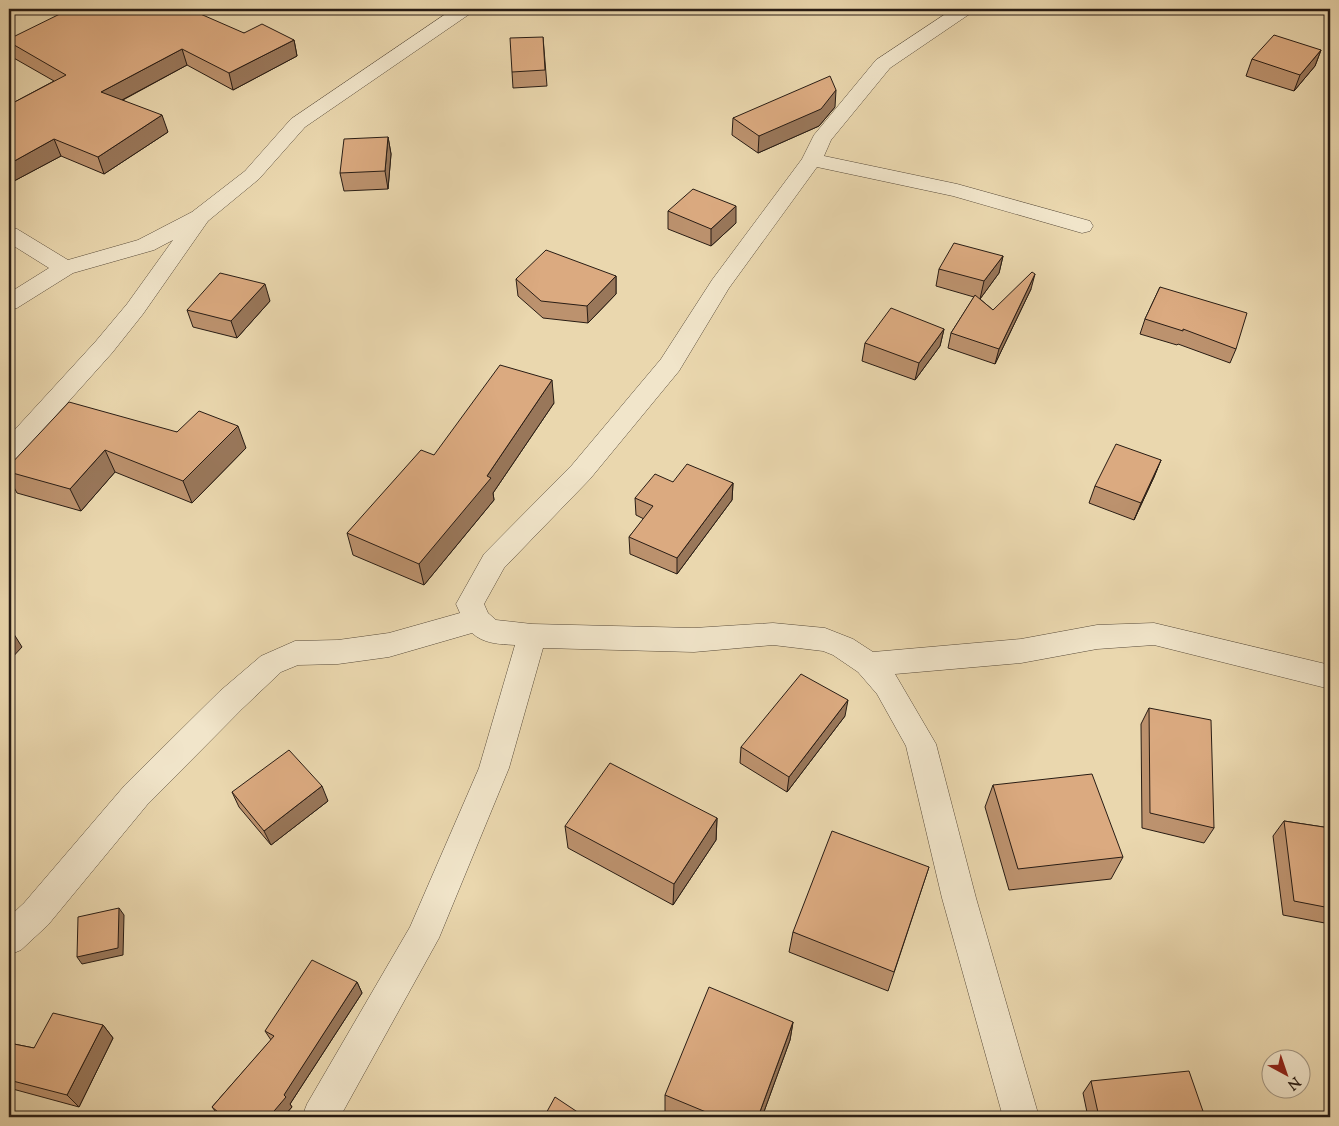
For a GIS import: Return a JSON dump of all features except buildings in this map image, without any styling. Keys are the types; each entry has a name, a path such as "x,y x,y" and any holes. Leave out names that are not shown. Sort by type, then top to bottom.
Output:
{"street":[{"path":"9,303 66,268 146,245 200,217 252,175 298,123 465,9"},
{"path":"965,9 882,64 821,139 812,160 720,285 670,365 580,472 494,561 470,604 477,620 489,631 532,636 694,640 773,634 824,640 843,647 868,664 887,685 921,744 959,898 1021,1117"},
{"path":"812,160 957,190 1082,226"},
{"path":"9,452 104,347 134,309 200,217"},
{"path":"9,234 66,268"},
{"path":"9,939 36,914 136,795 271,664 295,653 338,652 389,645 477,620"},
{"path":"868,664 1021,651 1097,636 1154,634 1330,677"},
{"path":"320,1117 422,938 494,768 532,636"}]}
